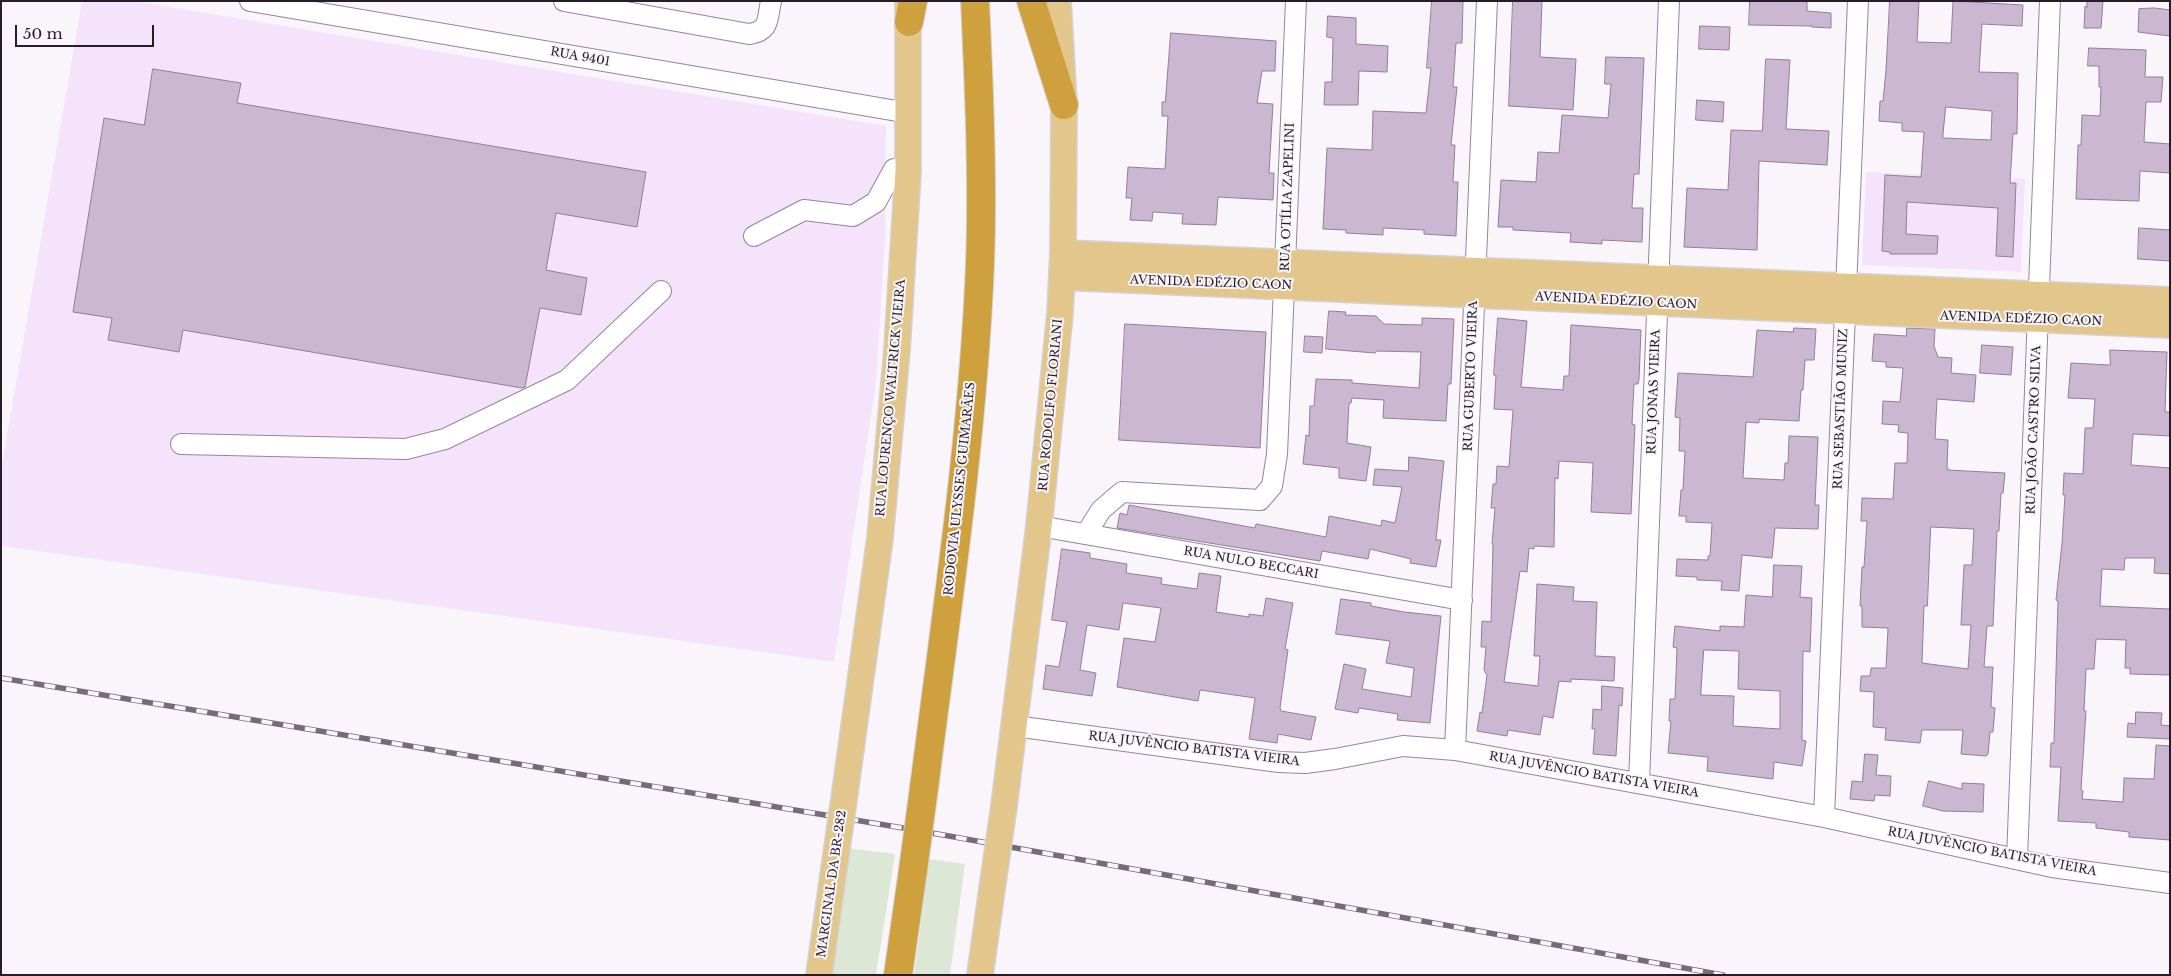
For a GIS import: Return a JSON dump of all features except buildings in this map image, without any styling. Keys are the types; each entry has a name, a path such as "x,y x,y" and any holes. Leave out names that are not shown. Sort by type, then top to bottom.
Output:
{"highway":[{"name":"RODOVIA ULYSSES GUIMARÃES","path":"898,975 924,788 962,476 976,333 981,204 980,98 975,1"},
{"path":"1031,1 1064,105"}],"main road":[{"name":"RUA RODOLFO FLORIANI","path":"980,975 1004,806 1053,402 1063,265 1064,105 1058,1"},
{"name":"RUA LOURENÇO WALTRICK VIEIRA","path":"845,792 880,538 897,350 908,171 910,8"},
{"name":"AVENIDA EDÉZIO CAON","path":"1063,265 1475,283 1658,303 2170,325"},
{"name":"AVENIDA EDÉZIO CAON","path":"1475,283 1658,279 2170,300"},
{"name":"MARGINAL DA BR-282","path":"819,975 845,792"}],"street":[{"name":"RUA 9401","path":"250,1 909,113"},
{"path":"564,1 598,4 749,34 760,32 766,26 770,1"},
{"name":"RUA OTÍLIA ZAPELINI","path":"1086,534 1101,510 1122,492 1260,500 1272,486 1277,454 1296,1"},
{"name":"RUA GUBERTO VIEIRA","path":"1455,750 1488,1"},
{"name":"RUA JONAS VIEIRA","path":"1639,783 1669,1"},
{"name":"RUA SEBASTIÃO MUNIZ","path":"1824,817 1858,1"},
{"name":"RUA JOÃO CASTRO SILVA","path":"2017,859 2050,1"},
{"path":"754,236 804,210 853,216 876,202 894,169"},
{"path":"181,444 406,449 445,439 567,380 661,291"},
{"name":"RUA NULO BECCARI","path":"1039,526 1462,600"},
{"name":"RUA JUVÊNCIO BATISTA VIEIRA","path":"1014,726 1279,762 1305,763 1403,746 1455,750 1824,817 2073,870 2170,883"}],"shaded area":[{"path":"82,1 134,1 886,126 885,239 876,382 834,662 1,546 1,470"},
{"path":"1866,172 2025,179 2021,272 1862,265"}],"green space":[{"path":"847,848 895,854 876,975 828,975"},
{"path":"929,859 965,864 950,975 914,975"}],"railway":[{"path":"1,678 921,831 1723,975"}]}
